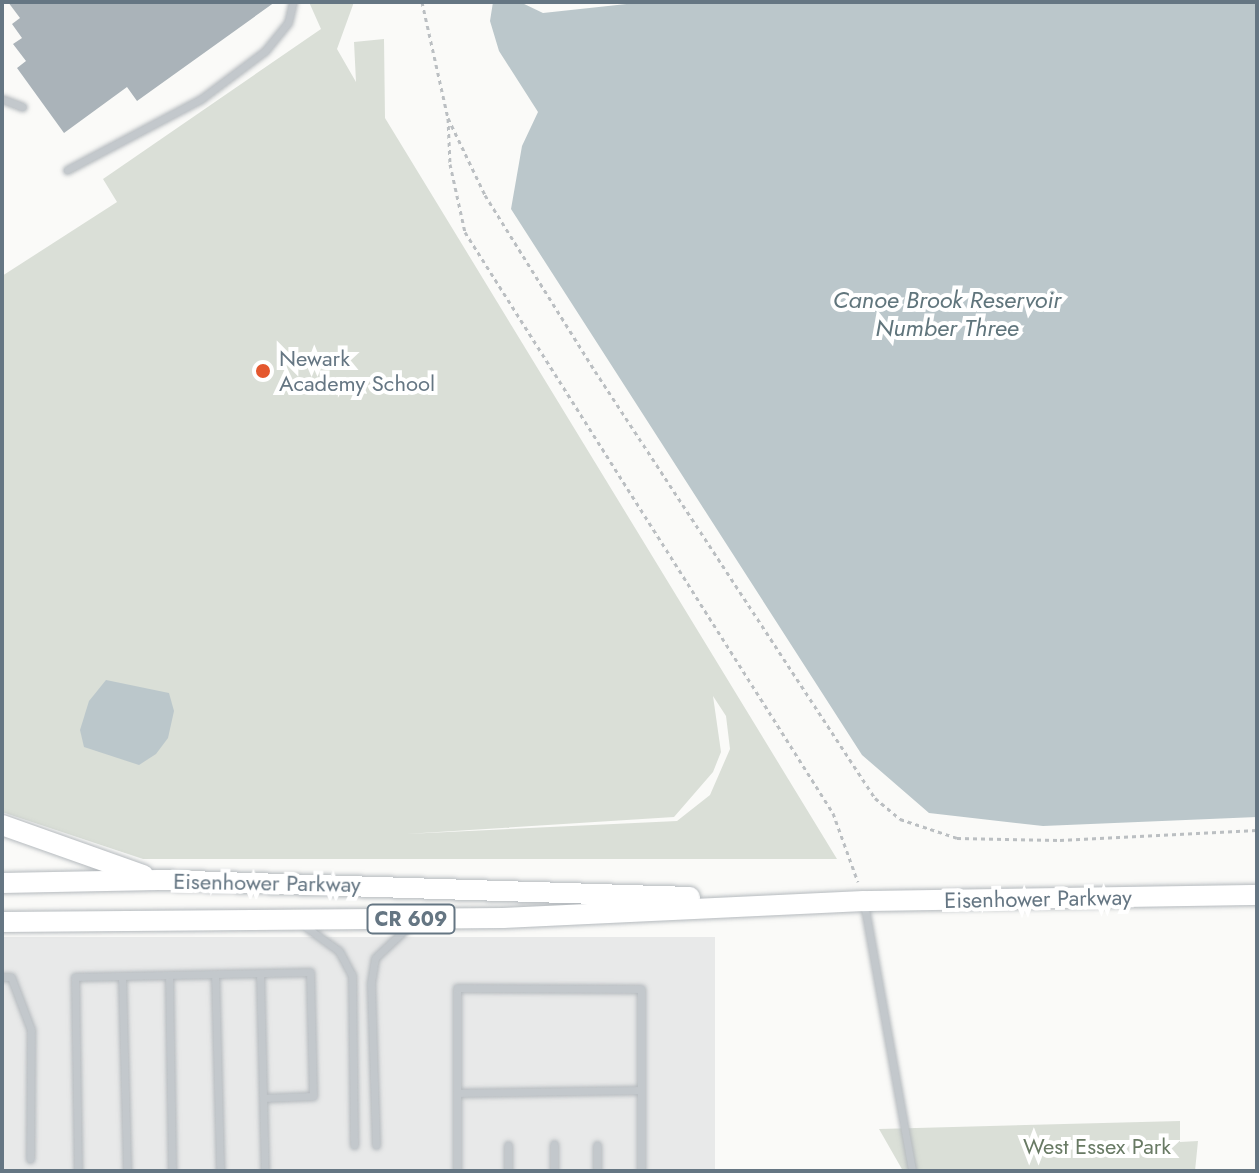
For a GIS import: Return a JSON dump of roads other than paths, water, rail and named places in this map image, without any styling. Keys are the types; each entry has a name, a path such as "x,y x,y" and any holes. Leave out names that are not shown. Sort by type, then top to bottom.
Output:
{"main road":[{"path":"2,825 158,880"},
{"name":"Eisenhower Parkway","path":"2,883 158,880 819,903"},
{"name":"Eisenhower Parkway","path":"2,922 418,918 864,901 1257,895"}],"lane":[{"path":"67,170 201,99 279,39 293,2"},
{"path":"2,99 23,107"},
{"path":"864,901 912,1171"},
{"path":"376,1145 371,983 375,958 392,936 418,918"},
{"path":"295,919 339,951 352,975 354,1145"},
{"path":"78,1171 75,977 310,972 313,1096 263,1098"},
{"path":"260,973 265,1171"},
{"path":"215,974 220,1171"},
{"path":"169,975 172,1171"},
{"path":"122,976 127,1171"},
{"path":"2,977 11,977 31,1030 30,1159"},
{"path":"457,1171 457,988 641,989 641,1171"},
{"path":"457,1093 640,1090"},
{"path":"554,1144 554,1171"},
{"path":"508,1145 508,1171"},
{"path":"597,1145 597,1171"}],"water":[{"name":"Canoe Brook Reservoir Number Three","path":"493,2 520,2 543,13 645,2 1257,2 1257,817 1043,826 929,813 862,755 511,209 522,146 538,112 499,51 490,21"},
{"path":"106,680 169,693 174,711 168,738 156,754 139,765 84,747 80,730 89,701"}],"place":[{"name":"Newark Academy School","path":"263,371"}],"park label":[{"name":"West Essex Park","path":"1097,1147"}]}
